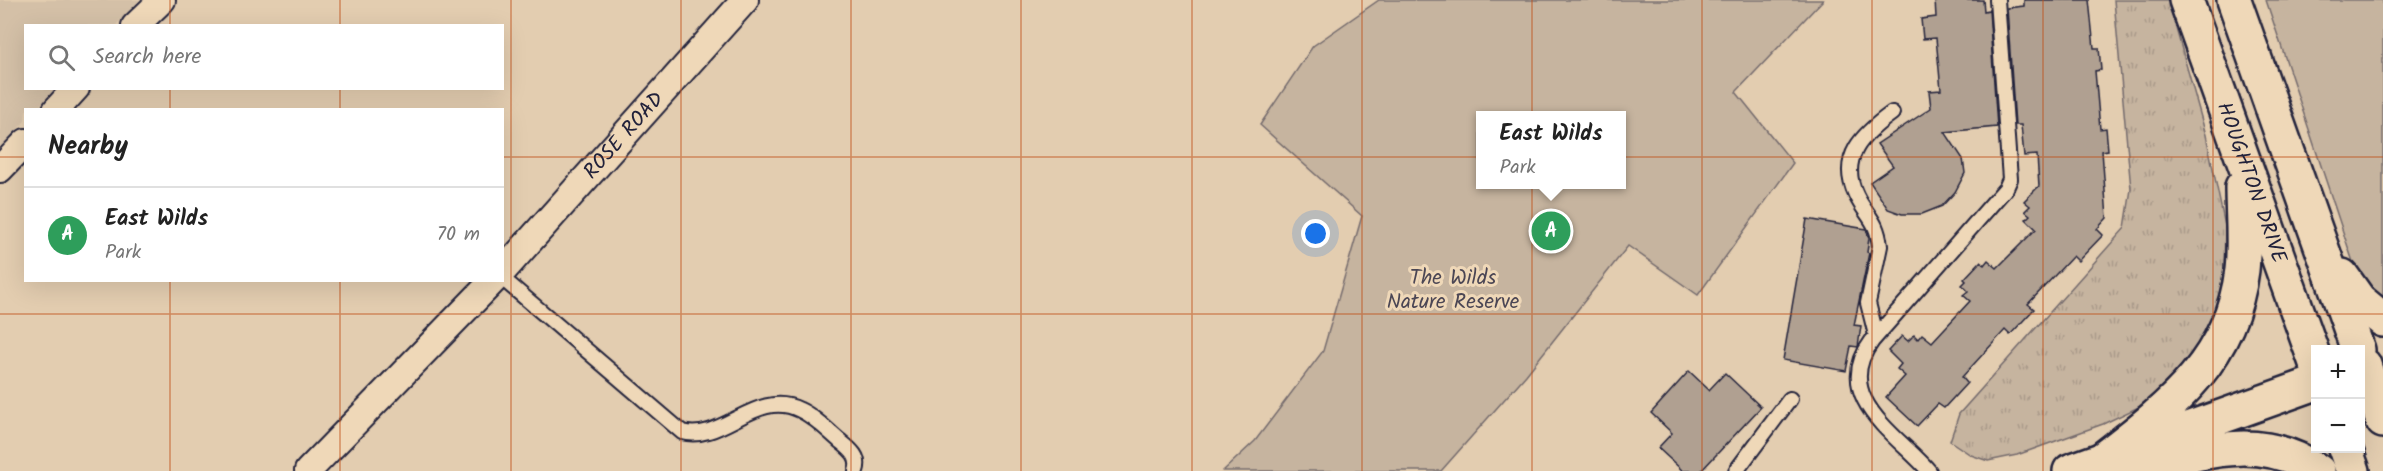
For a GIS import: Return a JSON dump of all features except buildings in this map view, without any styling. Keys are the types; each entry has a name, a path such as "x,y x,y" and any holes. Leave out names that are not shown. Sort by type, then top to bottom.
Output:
{"main road":[{"name":"HOUGHTON DRIVE","path":"2186,0 2311,349"},
{"path":"2234,0 2356,345"},
{"path":"2116,464 2158,415 2183,392 2205,366 2223,338 2235,305 2242,268 2244,228 2241,158"},
{"path":"2319,235 2353,294 2383,320"},
{"path":"2365,370 2383,421"},
{"path":"2116,464 2311,385"},
{"path":"2070,471 2246,446 2285,453 2318,471"},
{"path":"2347,453 2353,471"}],"street":[{"path":"137,24 162,0"},
{"name":"ROSE ROAD","path":"504,270 745,0"},
{"path":"58,108 74,90"},
{"path":"0,169 24,144"},
{"path":"308,471 444,334 492,282"}],"lane":[{"path":"1929,471 1876,419 1864,398 1860,380 1860,363 1876,335 2006,188 2010,179 1997,0"},
{"path":"1876,335 1868,303 1881,246 1880,239 1872,217 1857,197 1851,176 1851,165 1852,152 1858,144 1878,123 1892,113"},
{"path":"504,280 682,432 694,435 706,433 751,410 770,405 788,405 801,410 853,452 858,462 856,471"},
{"path":"1736,471 1790,399"}],"shaded area":[{"path":"0,0 139,0 117,24 24,24 24,90 55,90 37,108 24,108 24,122 0,147"}],"green space":[{"name":"The Wilds Nature Reserve","path":"1379,0 1823,0 1736,92 1793,163 1698,295 1628,246 1526,375 1441,471 1223,471 1255,441 1323,351 1362,216 1260,125 1313,46"},
{"path":"2114,0 2168,0 2206,135 2225,226 2224,271 2213,324 2196,351 2143,405 2103,424 2017,455 1988,461 1971,455 1950,441 1959,414 2125,228 2131,189"},
{"path":"2266,0 2383,0 2383,307 2354,265"}],"place":[{"name":"East Wilds","path":"1551,231"}]}
